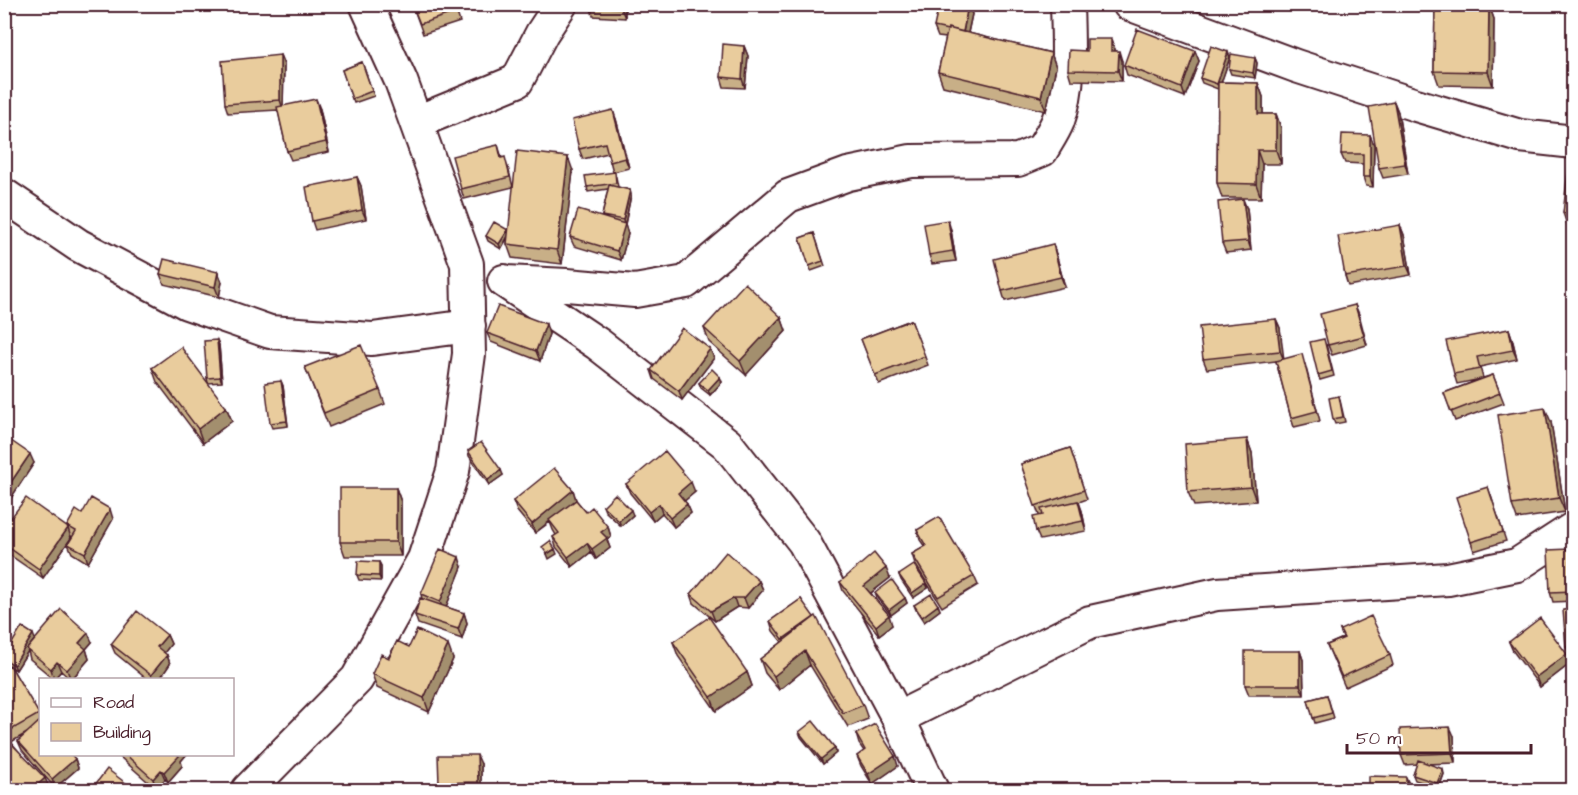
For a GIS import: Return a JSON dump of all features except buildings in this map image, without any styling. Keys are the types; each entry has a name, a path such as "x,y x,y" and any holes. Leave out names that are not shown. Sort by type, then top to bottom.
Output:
{"street":[{"path":"248,790 357,680 424,559 453,471 469,354 467,264 417,122 366,4"},
{"path":"417,122 517,81 542,33 561,4"},
{"path":"506,282 635,291 686,282 788,196 848,174 911,161 1018,160 1042,150 1057,122 1064,97 1068,40 1066,4"},
{"path":"1129,4 1296,66 1416,105 1521,136 1574,142"},
{"path":"4,195 78,245 187,303 270,332 372,339 469,326"},
{"path":"467,264 506,282 598,344 727,444 804,542 898,718 932,790"},
{"path":"898,718 1090,622 1217,594 1448,579 1516,565 1574,528"}]}
